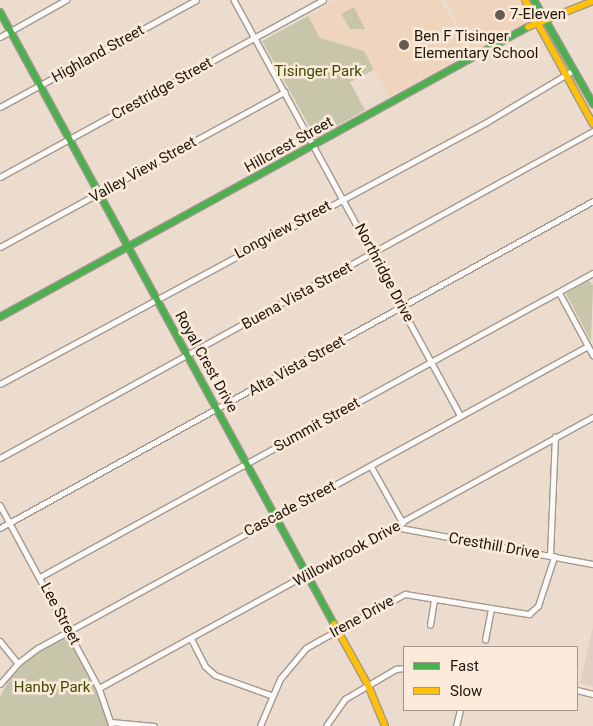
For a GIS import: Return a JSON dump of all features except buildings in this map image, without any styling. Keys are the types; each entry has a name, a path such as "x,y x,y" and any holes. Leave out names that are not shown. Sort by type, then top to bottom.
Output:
{"street":[{"path":"0,37 66,0"},
{"name":"Highland Street","path":"0,107 196,0"},
{"name":"Northridge Drive","path":"234,0 344,197 460,414"},
{"name":"Crestridge Street","path":"0,177 323,0"},
{"path":"525,0 593,124"},
{"path":"534,0 593,104"},
{"name":"Hillcrest Street","path":"0,317 129,248 537,22 593,1"},
{"name":"Royal Crest Drive","path":"0,12 368,685 385,726"},
{"name":"Longview Street","path":"0,384 344,197 487,122 576,72"},
{"name":"Valley View Street","path":"0,246 284,92"},
{"name":"Buena Vista Street","path":"0,458 593,132"},
{"name":"Alta Vista Street","path":"0,528 593,201"},
{"name":"Summit Street","path":"40,577 593,273"},
{"path":"559,292 593,355"},
{"name":"Cascade Street","path":"0,684 18,663 69,631 276,516 371,466 460,414 588,346"},
{"name":"Willowbrook Drive","path":"99,688 403,523 593,417"},
{"path":"552,556 555,437"},
{"path":"371,466 403,523"},
{"name":"Lee Street","path":"0,505 99,688 112,724"},
{"name":"Cresthill Drive","path":"395,527 593,564"},
{"name":"Irene Drive","path":"260,726 271,695 289,666 306,648 401,595 521,615 534,612 548,580 552,556"},
{"path":"430,624 434,599"},
{"path":"485,640 491,610"},
{"path":"191,638 205,666 214,675 271,695"},
{"path":"0,641 18,663"},
{"path":"326,726 336,707 368,685 403,668"},
{"path":"578,690 593,694"},
{"path":"456,726 460,711"},
{"path":"112,724 154,726"}],"shaded area":[{"name":"Ben F Tisinger Elementary School","path":"336,0 441,0 470,53 389,97 364,51 320,38 308,16"},
{"path":"445,0 520,0 533,23 475,55"},
{"path":"593,627 593,687 580,683"}],"green space":[{"path":"354,7 365,29 350,29 341,14"},
{"name":"Tisinger Park","path":"308,16 320,38 364,51 374,70 350,82 365,110 316,138 262,41"},
{"path":"588,280 593,285 591,341 566,294"},
{"name":"Hanby Park","path":"67,636 104,705 109,726 0,726 0,697 10,678 30,658"}],"traffic: fast":[{"path":"534,0 593,104"},
{"path":"0,12 334,624"},
{"path":"0,317 528,27"}],"traffic: slow":[{"path":"525,0 593,124"},
{"path":"528,27 593,1"},
{"path":"334,624 368,685 385,726"}],"place":[{"name":"7-Eleven","path":"500,15"},
{"name":"Ben F Tisinger Elementary School","path":"404,45"}]}
